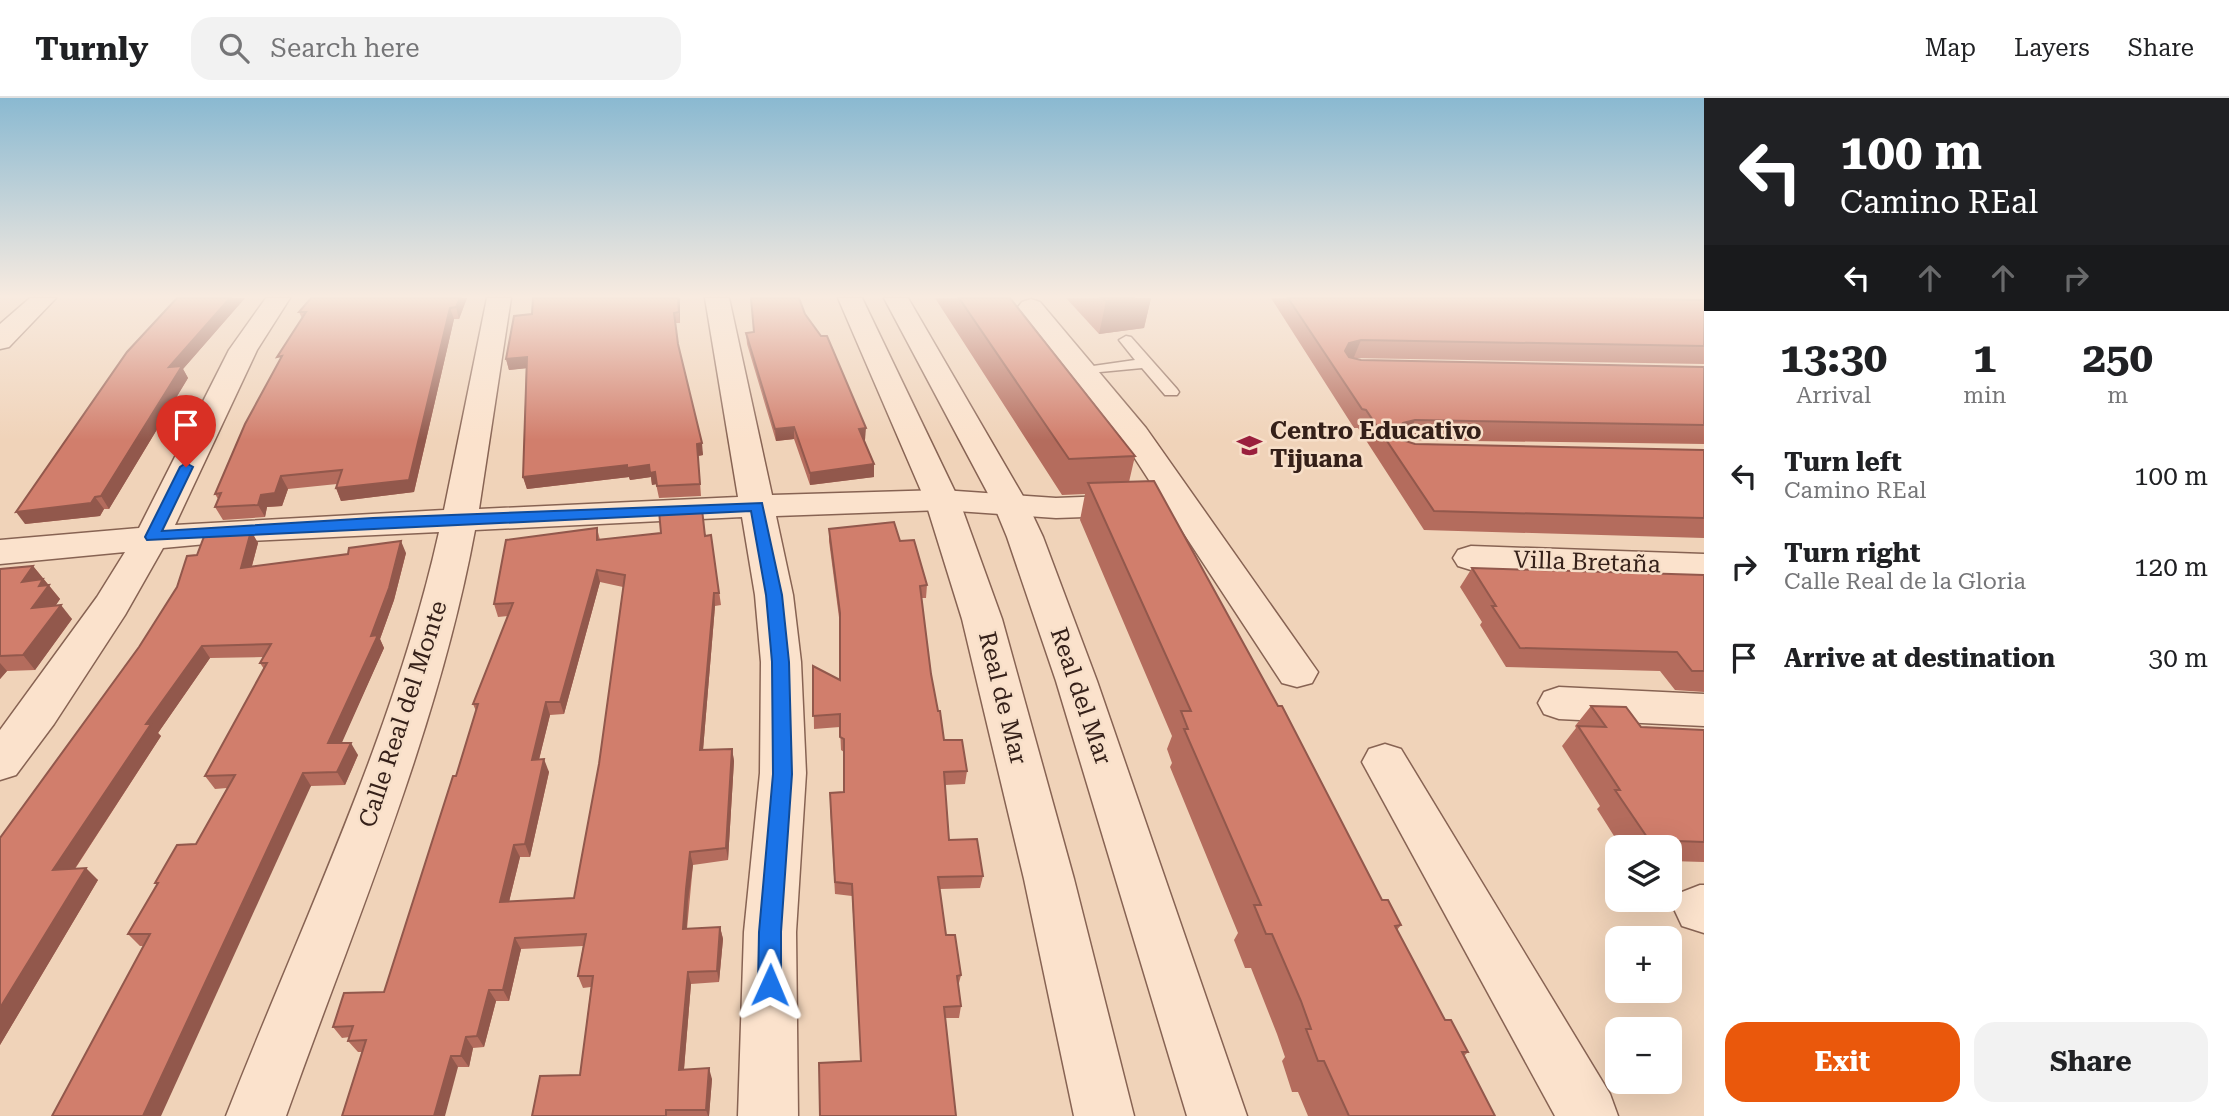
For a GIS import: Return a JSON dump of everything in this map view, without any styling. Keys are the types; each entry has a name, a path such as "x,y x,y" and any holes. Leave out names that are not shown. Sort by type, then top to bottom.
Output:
{"street":[{"path":"0,762 111,606 152,537 246,346"},
{"name":"Calle Real del Monte","path":"256,1116 370,814 418,674 444,587 459,521 489,346"},
{"path":"726,346 774,595 781,676 783,774 770,932 768,1116"},
{"name":"Real de Mar","path":"872,346 942,500 982,619 1049,879 1104,1116"},
{"name":"Real del Mar","path":"922,346 1010,503 1040,576 1107,772 1192,1045 1217,1116"},
{"path":"1063,346 1135,435 1297,673"},
{"path":"0,552 152,537 373,523 757,506 942,500 1056,508 1183,503"},
{"name":"Villa Bretaña","path":"1471,558 1704,566"},
{"path":"1559,703 1704,710"},
{"path":"1385,762 1588,1116"}],"lane":[{"path":"1131,346 1171,392"},
{"path":"1084,371 1146,363"}],"building":[{"path":"133,346 188,346 169,367 182,366 101,496 95,497 91,503 16,512"},
{"path":"284,346 441,346 409,480 336,488 342,470 281,476 275,493 261,495 258,505 215,507 221,493 215,494 245,424 282,356 277,357"},
{"path":"509,346 678,346 702,443 697,444 700,484 657,486 655,472 650,473 649,465 523,477 527,357 506,359"},
{"path":"750,346 831,346 866,428 859,429 874,464 810,473 794,427 775,429"},
{"path":"991,346 1048,346 1135,456 1069,459"},
{"path":"1320,346 1348,346 1345,351 1349,357 1361,360 1704,367 1704,425 1415,420 1403,423 1397,430 1402,440 1415,444 1704,450 1704,518 1434,511 1366,410 1362,409"},
{"path":"1154,481 1278,706 1282,706 1382,900 1388,900 1401,925 1395,926 1445,1020 1451,1020 1468,1052 1462,1052 1495,1116 1349,1116 1324,1061 1318,1061 1306,1029 1311,1029 1301,1001 1272,934 1266,934 1254,905 1261,905 1184,729 1188,729 1181,711 1191,711 1088,483"},
{"path":"702,509 705,536 711,535 719,593 714,593 700,750 732,749 726,848 690,852 683,929 720,927 717,971 688,972 679,1070 709,1068 706,1110 666,1110 666,1116 532,1116 540,1076 580,1075 593,976 578,976 586,934 515,938 503,990 489,990 477,1036 466,1037 461,1056 451,1056 434,1116 342,1116 366,1040 348,1041 353,1026 333,1027 344,993 384,992 453,776 456,776 478,704 473,704 513,603 494,604 506,540 597,528 597,540 661,533 659,511","holes":["597,570 625,575 599,764 574,898 500,902 514,845 525,844 544,759 532,760 546,702 560,702"]},
{"path":"894,522 900,541 914,540 927,585 920,586 931,674 944,740 962,740 967,771 944,772 949,840 977,839 983,876 938,877 946,935 955,935 961,975 957,976 961,1006 944,1007 956,1116 820,1116 819,1063 861,1061 852,884 835,882 830,793 844,792 844,739 840,737 840,714 813,716 813,666 840,680 840,613 829,529"},
{"path":"251,531 241,568 348,554 349,548 401,541 389,588 371,636 378,635 328,743 351,743 337,772 303,773 143,1116 52,1116 150,934 128,934 158,883 155,883 177,845 196,844 235,775 205,776 267,663 260,663 271,644 202,646 146,724 151,724 53,870 86,868 0,1008 0,838 139,647 177,587 187,556 197,555 205,534"},
{"path":"33,566 22,582 43,579 39,586 49,585 32,608 61,605 23,655 0,656 0,569"},
{"path":"1472,568 1704,575 1704,671 1692,671 1677,652 1520,648 1492,606 1496,606"},
{"path":"1591,706 1626,707 1641,727 1704,730 1704,842 1682,841 1682,835 1646,835 1615,790 1620,790 1578,726 1606,727"}],"place":[{"name":"Centro Educativo Tijuana","path":"1250,445"}],"route":[{"path":"186,467 152,537 373,523 611,515 757,506 774,595 780,662 783,774 770,932 770,985"}]}
